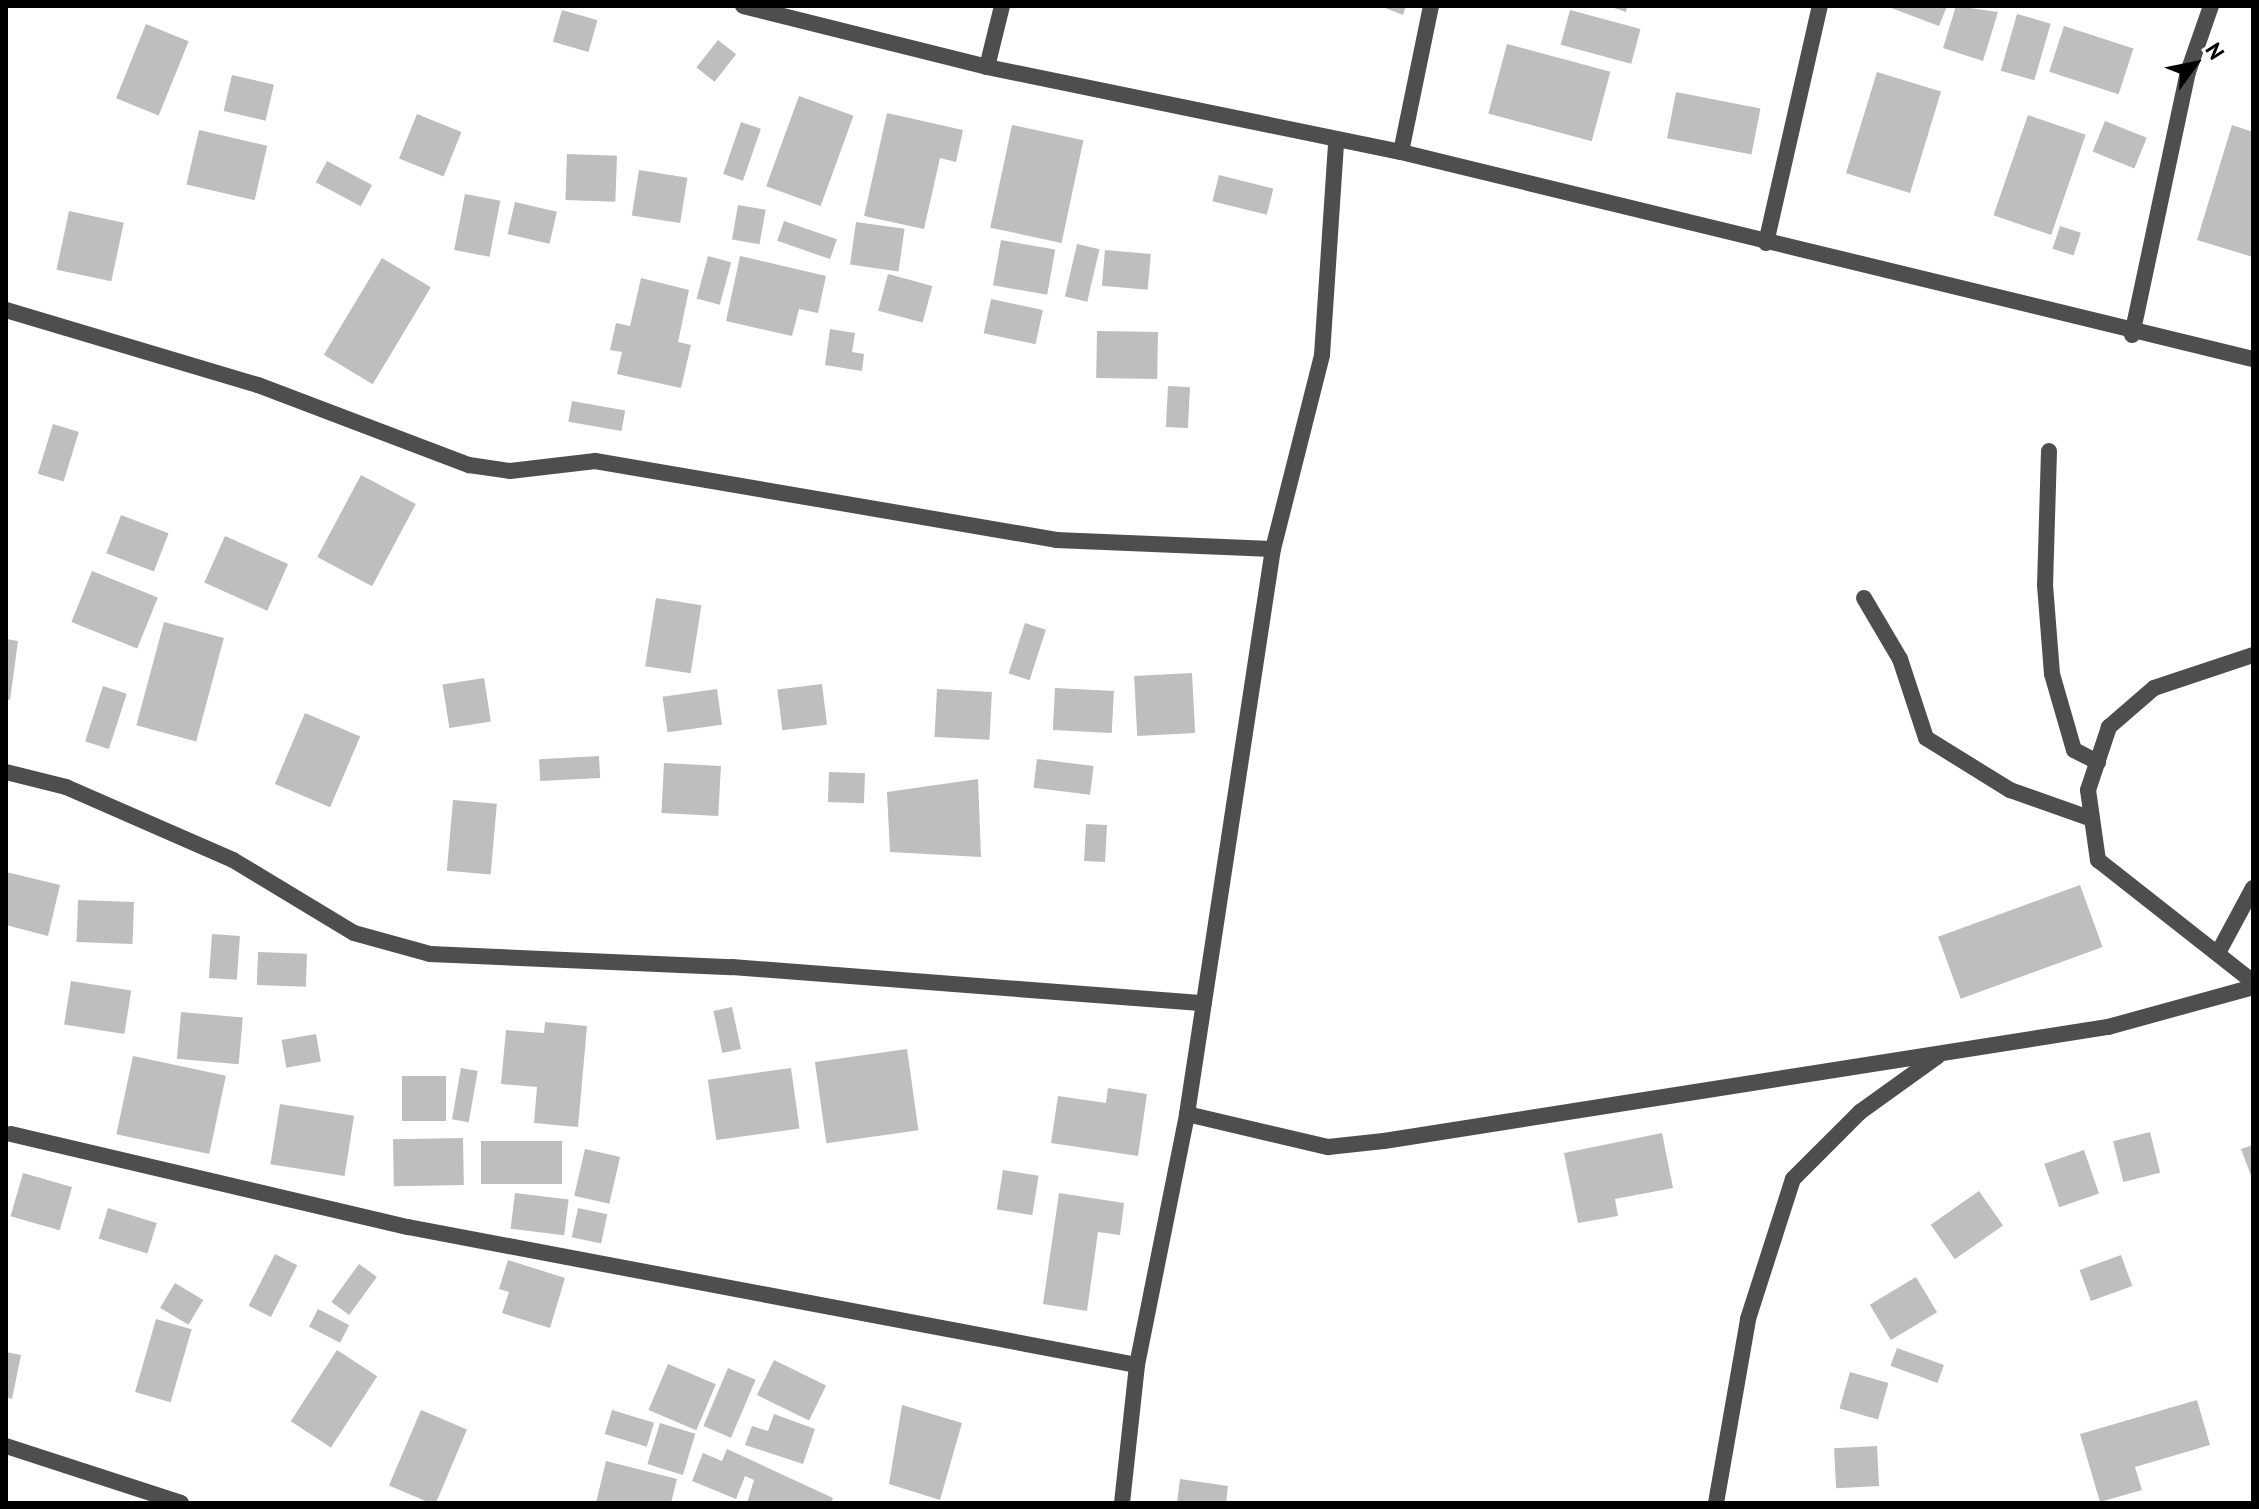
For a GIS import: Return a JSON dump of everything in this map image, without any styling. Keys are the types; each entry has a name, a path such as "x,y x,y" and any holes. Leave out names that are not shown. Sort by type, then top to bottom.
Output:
{"street":[{"path":"743,6 987,67 1336,143 1401,152 2132,335 2253,359"},
{"path":"987,67 1002,6"},
{"path":"1401,152 1431,6"},
{"path":"1766,243 1820,6"},
{"path":"2132,335 2188,72 2211,6"},
{"path":"1122,1503 1137,1365 1187,1114 1273,549 1322,355 1336,143"},
{"path":"6,310 258,385 469,465 510,471 595,461 1056,540 1273,549"},
{"path":"2049,451 2045,585 2052,674 2074,750 2098,762"},
{"path":"1864,598 1900,659 1926,738 2010,790 2092,819"},
{"path":"2253,655 2154,688 2109,727 2088,790 2098,860 2253,984"},
{"path":"6,772 66,787 233,860 354,933 430,954 732,967 1204,1003"},
{"path":"2218,953 2253,888"},
{"path":"1187,1114 1328,1147 2108,1027 2253,984"},
{"path":"1716,1503 1748,1319 1793,1179 1860,1112 1939,1055"},
{"path":"11,1134 455,1237 1137,1365"},
{"path":"6,1446 181,1503"}],"building":[{"path":"1380,6 1406,6 1403,15"},
{"path":"1608,6 1627,6 1626,12"},
{"path":"1886,6 1947,6 1939,26"},
{"path":"1956,6 1998,12 1983,61 1943,48"},
{"path":"562,10 598,20 588,52 553,42"},
{"path":"1570,10 1641,29 1631,64 1561,45"},
{"path":"2017,14 2051,24 2034,80 2001,71"},
{"path":"146,24 189,41 159,115 116,98"},
{"path":"2064,26 2133,49 2119,94 2049,72"},
{"path":"718,40 736,54 715,82 696,68"},
{"path":"1507,44 1610,72 1592,141 1488,114"},
{"path":"1877,72 1941,92 1910,193 1846,173"},
{"path":"232,75 274,85 266,121 224,111"},
{"path":"1676,92 1760,108 1751,155 1667,138"},
{"path":"799,96 854,116 821,206 766,186"},
{"path":"887,113 963,130 956,162 940,158 924,229 864,216"},
{"path":"417,114 462,132 444,176 399,159"},
{"path":"2028,115 2086,135 2051,235 1993,215"},
{"path":"2105,121 2147,138 2134,168 2093,152"},
{"path":"741,122 761,129 743,181 723,174"},
{"path":"1012,125 1083,140 1062,243 990,228"},
{"path":"2232,125 2253,132 2253,257 2197,240"},
{"path":"199,130 267,146 255,200 186,185"},
{"path":"567,154 617,156 615,202 565,200"},
{"path":"327,161 372,185 361,206 316,182"},
{"path":"639,170 687,178 680,223 632,215"},
{"path":"1219,175 1273,189 1267,215 1212,201"},
{"path":"465,194 500,201 489,257 454,250"},
{"path":"515,202 557,212 549,244 508,234"},
{"path":"738,205 766,210 759,244 732,239"},
{"path":"69,211 124,223 111,281 57,270"},
{"path":"784,221 837,239 830,259 777,241"},
{"path":"856,222 905,229 899,271 850,265"},
{"path":"2060,226 2081,233 2074,256 2053,249"},
{"path":"1001,240 1055,250 1047,295 993,285"},
{"path":"1077,244 1099,249 1087,302 1065,297"},
{"path":"1105,250 1151,254 1148,290 1102,286"},
{"path":"708,256 731,262 720,305 697,299"},
{"path":"740,256 826,276 818,313 799,309 792,336 726,321"},
{"path":"382,258 431,287 373,384 324,355"},
{"path":"888,274 932,286 923,323 878,311"},
{"path":"641,278 689,290 678,342 691,345 681,388 617,374 622,352 610,350 616,323 630,326"},
{"path":"991,299 1043,310 1036,344 984,333"},
{"path":"830,329 855,333 852,352 864,354 862,371 825,365"},
{"path":"1097,331 1158,332 1157,379 1096,378"},
{"path":"1168,386 1190,387 1188,428 1166,427"},
{"path":"572,401 625,410 622,431 568,422"},
{"path":"53,424 79,432 64,482 38,474"},
{"path":"361,475 416,504 372,586 317,557"},
{"path":"121,515 169,533 154,572 106,553"},
{"path":"225,536 288,564 267,611 204,583"},
{"path":"92,571 158,598 137,649 71,622"},
{"path":"656,598 701,605 691,673 645,666"},
{"path":"164,622 224,638 196,741 136,725"},
{"path":"1025,623 1046,630 1030,680 1009,673"},
{"path":"6,639 18,641 10,700 6,699"},
{"path":"1192,673 1195,733 1137,736 1134,676"},
{"path":"484,678 491,721 449,728 443,685"},
{"path":"822,684 827,725 782,730 777,689"},
{"path":"103,686 127,694 109,749 85,741"},
{"path":"1055,688 1114,691 1112,733 1053,730"},
{"path":"717,689 722,725 668,732 663,697"},
{"path":"937,689 992,692 989,740 934,737"},
{"path":"305,713 360,736 330,807 275,784"},
{"path":"599,756 600,778 540,781 539,759"},
{"path":"1037,759 1094,766 1090,795 1033,788"},
{"path":"664,763 721,766 718,816 661,813"},
{"path":"829,772 865,773 864,803 828,802"},
{"path":"978,779 981,857 890,852 887,792"},
{"path":"453,800 497,804 491,875 447,871"},
{"path":"1086,824 1107,825 1105,862 1084,861"},
{"path":"6,872 60,885 48,936 6,925"},
{"path":"2080,885 2103,947 1961,999 1938,937"},
{"path":"78,900 134,902 133,944 77,942"},
{"path":"212,934 240,936 237,980 209,978"},
{"path":"258,952 307,954 306,987 257,985"},
{"path":"71,981 131,991 124,1034 64,1024"},
{"path":"732,1007 741,1049 722,1053 713,1011"},
{"path":"181,1012 243,1017 239,1064 177,1059"},
{"path":"545,1022 587,1026 578,1127 534,1123 537,1087 501,1084 506,1030 544,1033"},
{"path":"316,1034 321,1062 286,1068 282,1040"},
{"path":"907,1049 918,1130 826,1143 815,1062"},
{"path":"133,1056 226,1076 209,1154 116,1134"},
{"path":"461,1068 478,1071 469,1122 452,1119"},
{"path":"791,1068 799,1128 716,1140 708,1080"},
{"path":"402,1076 446,1076 446,1121 402,1121"},
{"path":"1108,1088 1147,1094 1138,1156 1051,1143 1058,1096 1106,1103"},
{"path":"280,1104 354,1116 345,1176 270,1164"},
{"path":"2150,1132 2160,1173 2123,1182 2113,1141"},
{"path":"1662,1133 1673,1188 1615,1199 1618,1216 1578,1223 1564,1153"},
{"path":"463,1138 464,1185 394,1186 393,1139"},
{"path":"481,1141 562,1141 562,1184 481,1184"},
{"path":"2253,1145 2253,1181 2241,1149"},
{"path":"585,1149 620,1157 609,1204 574,1196"},
{"path":"2084,1150 2099,1193 2059,1207 2044,1164"},
{"path":"1003,1170 1039,1176 1032,1215 997,1210"},
{"path":"23,1173 72,1187 60,1230 11,1216"},
{"path":"1979,1191 2003,1225 1955,1259 1931,1225"},
{"path":"515,1193 569,1200 564,1235 511,1229"},
{"path":"1059,1193 1124,1203 1120,1235 1098,1232 1087,1311 1043,1304"},
{"path":"108,1208 157,1223 147,1254 99,1239"},
{"path":"578,1208 607,1214 601,1244 572,1237"},
{"path":"275,1254 297,1265 271,1317 249,1306"},
{"path":"2121,1255 2132,1286 2091,1301 2080,1270"},
{"path":"508,1260 565,1278 550,1328 502,1313 509,1292 499,1289"},
{"path":"359,1264 377,1277 349,1315 331,1302"},
{"path":"1916,1277 1937,1312 1891,1340 1870,1305"},
{"path":"175,1283 203,1300 188,1325 160,1308"},
{"path":"318,1309 349,1325 340,1343 309,1327"},
{"path":"156,1319 192,1329 171,1402 135,1392"},
{"path":"1897,1348 1944,1365 1937,1383 1891,1366"},
{"path":"337,1350 377,1376 331,1447 291,1421"},
{"path":"6,1352 21,1355 12,1399 6,1397"},
{"path":"774,1360 826,1385 809,1420 757,1395"},
{"path":"668,1364 716,1384 696,1430 648,1410"},
{"path":"728,1368 756,1380 731,1438 703,1426"},
{"path":"1850,1372 1888,1383 1878,1420 1840,1409"},
{"path":"2197,1400 2210,1445 2135,1467 2142,1490 2100,1502 2080,1434"},
{"path":"902,1405 962,1423 940,1500 889,1484"},
{"path":"421,1410 467,1430 436,1503 389,1485"},
{"path":"612,1410 654,1423 647,1447 605,1434"},
{"path":"774,1414 815,1429 803,1464 745,1445 752,1426 768,1431"},
{"path":"660,1423 695,1434 683,1475 647,1464"},
{"path":"1877,1446 1879,1486 1836,1488 1834,1448"},
{"path":"727,1449 833,1498 831,1503 747,1503 754,1480 745,1476 736,1499 692,1481 703,1453 722,1461"},
{"path":"606,1461 677,1479 671,1503 596,1503"},
{"path":"1180,1479 1228,1486 1226,1503 1177,1503"}]}
